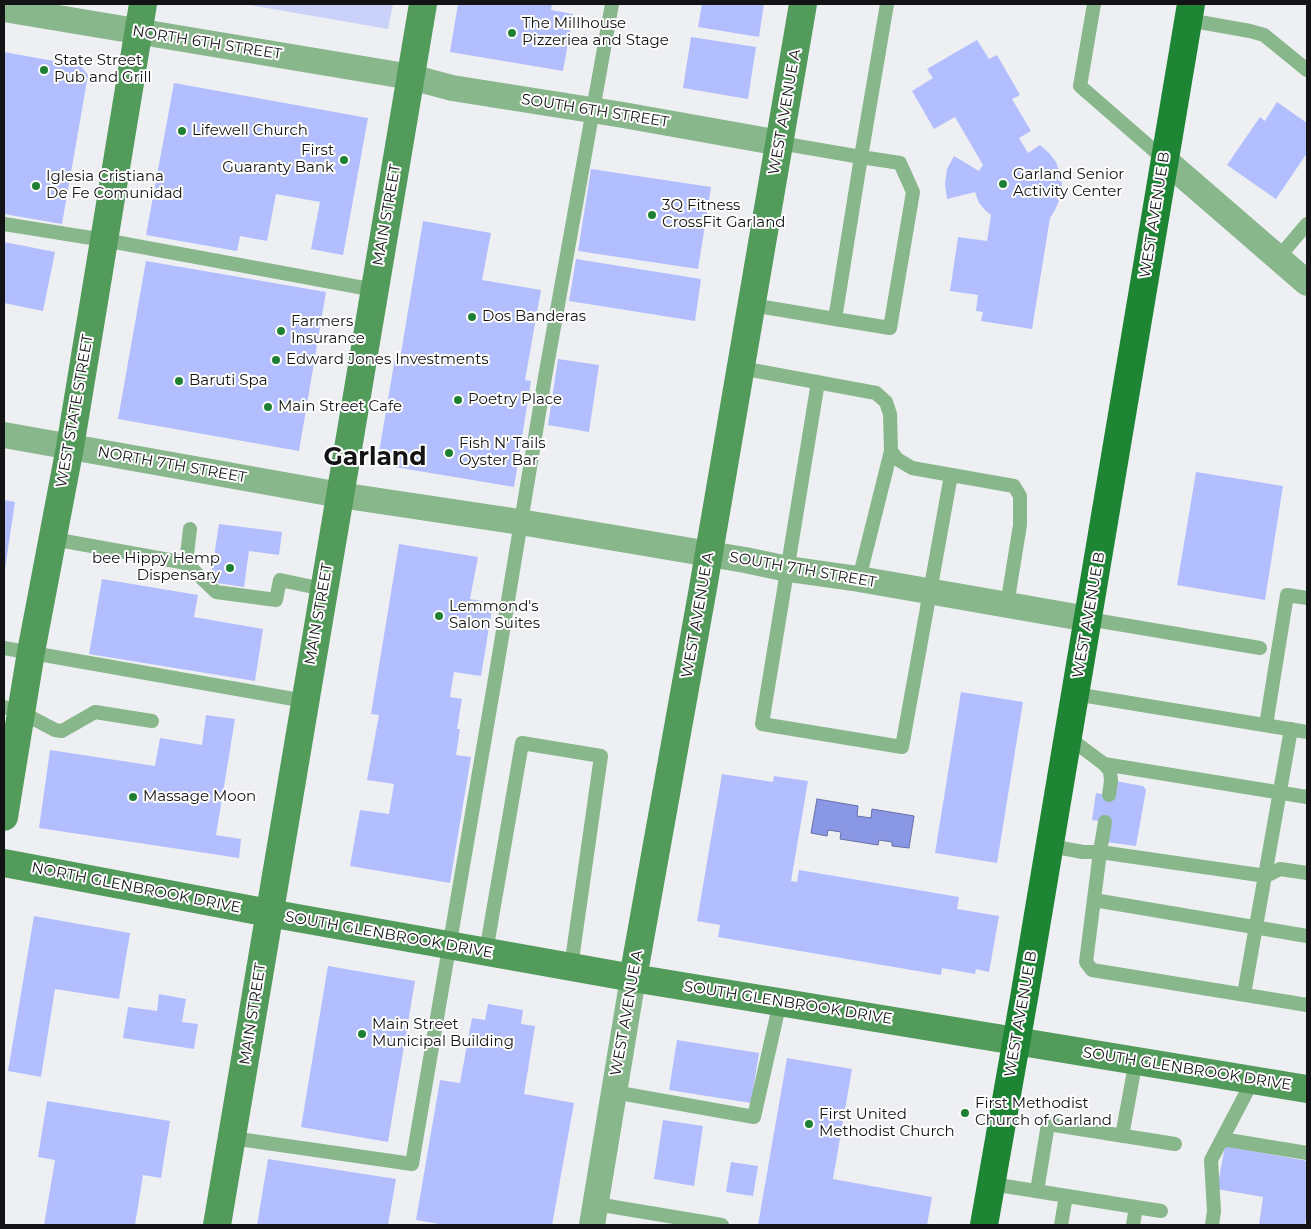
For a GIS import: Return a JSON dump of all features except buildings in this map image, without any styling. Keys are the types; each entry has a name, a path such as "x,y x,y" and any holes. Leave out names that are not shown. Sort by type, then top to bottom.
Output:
{"main road":[{"name":"WEST AVENUE B","path":"984,1225 1076,694 1189,12"}],"street":[{"name":"WEST STATE STREET","path":"4,817 12,709 31,652 53,539 70,447 143,4"},
{"name":"MAIN STREET","path":"217,1225 423,4"},
{"name":"WEST AVENUE A","path":"594,1215 633,978 752,305 803,4"},
{"name":"NORTH 6TH STREET","path":"4,9 411,77"},
{"name":"SOUTH 6TH STREET","path":"411,77 452,88 593,110 780,143"},
{"path":"1165,160 1307,283"},
{"name":"NORTH 7TH STREET","path":"4,435 340,495"},
{"name":"SOUTH 7TH STREET","path":"340,495 520,522 1088,619"},
{"name":"NORTH GLENBROOK DRIVE","path":"4,863 269,914"},
{"name":"SOUTH GLENBROOK DRIVE","path":"269,914 633,978 1307,1089"}],"lane":[{"path":"232,1138 412,1164 545,377 612,4"},
{"path":"835,319 887,4"},
{"path":"1094,4 1080,86 1165,160"},
{"path":"1189,12 1264,35 1307,70"},
{"path":"752,305 890,328 913,192 900,163 780,143"},
{"path":"4,224 104,240 374,290"},
{"path":"1278,258 1307,224"},
{"path":"741,368 876,393 886,402 890,414 891,451 859,579"},
{"path":"818,382 762,724 902,747 951,475"},
{"path":"891,451 897,459 912,468 1014,486 1020,496 1020,525 1007,605"},
{"path":"186,563 190,529"},
{"path":"53,539 186,563 216,592 276,600 280,580 324,589"},
{"path":"1266,725 1287,595 1307,598"},
{"path":"1088,619 1260,648"},
{"path":"4,648 305,701"},
{"path":"1076,694 1307,732"},
{"path":"12,709 55,730 67,729 95,712 152,721"},
{"path":"1244,994 1291,729"},
{"path":"1068,737 1104,764 1110,771 1109,795"},
{"path":"486,952 522,742 601,756 571,967"},
{"path":"1104,764 1307,797"},
{"path":"1104,822 1086,962 1092,970 1307,1005"},
{"path":"1050,846 1266,876 1280,869 1307,873"},
{"path":"1094,900 1307,936"},
{"path":"614,1092 754,1117 780,1002"},
{"path":"1122,1136 1136,1060"},
{"path":"1212,1225 1214,1211 1211,1160 1253,1080"},
{"path":"1037,1192 1048,1124 1175,1144"},
{"path":"1222,1139 1307,1153"},
{"path":"992,1184 1161,1211"},
{"path":"1060,1225 1066,1196"},
{"path":"1133,1225 1136,1207"},
{"path":"594,1215 722,1225"}],"shaded area":[{"path":"244,4 393,4 388,29"}],"water":[{"path":"817,799 858,806 857,816 871,818 872,809 914,816 909,848 892,846 892,842 879,840 878,845 840,839 841,832 828,830 827,836 811,833"}],"place":[{"name":"The Millhouse Pizzeriea and Stage","path":"512,33"},
{"name":"State Street Pub and Grill","path":"44,70"},
{"name":"Lifewell Church","path":"182,131"},
{"name":"First Guaranty Bank","path":"344,160"},
{"name":"Garland Senior Activity Center","path":"1003,184"},
{"name":"Iglesia Cristiana De Fe Comunidad","path":"36,186"},
{"name":"3Q Fitness CrossFit Garland","path":"652,215"},
{"name":"Dos Banderas","path":"472,317"},
{"name":"Farmers Insurance","path":"281,331"},
{"name":"Edward Jones Investments","path":"276,360"},
{"name":"Baruti Spa","path":"179,381"},
{"name":"Poetry Place","path":"458,400"},
{"name":"Main Street Cafe","path":"268,407"},
{"name":"Fish N' Tails Oyster Bar","path":"449,453"},
{"name":"bee Hippy Hemp Dispensary","path":"230,568"},
{"name":"Lemmond's Salon Suites","path":"439,616"},
{"name":"Massage Moon","path":"133,797"},
{"name":"Main Street Municipal Building","path":"362,1034"},
{"name":"First Methodist Church of Garland","path":"965,1113"},
{"name":"First United Methodist Church","path":"809,1124"}],"district":[{"name":"Garland","path":"375,458"}]}
